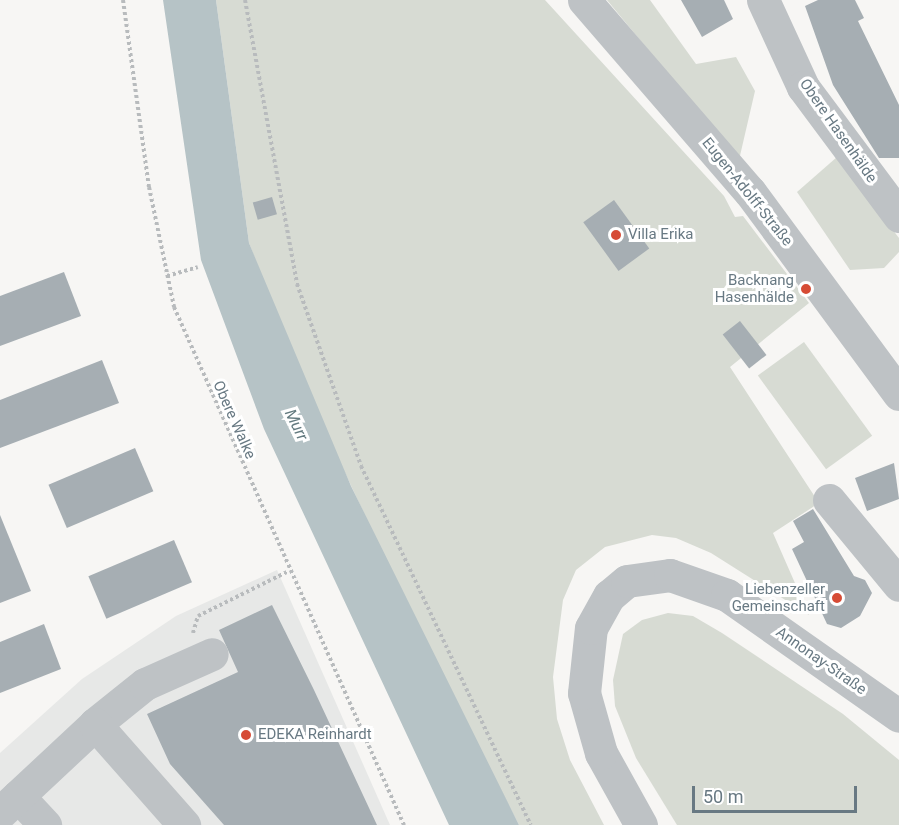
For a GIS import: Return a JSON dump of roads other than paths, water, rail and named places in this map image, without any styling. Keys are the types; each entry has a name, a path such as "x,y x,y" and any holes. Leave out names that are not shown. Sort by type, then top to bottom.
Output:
{"street":[{"name":"Eugen-Adolff-Straße","path":"584,0 750,192 898,390"},
{"name":"Obere Hasenhälde","path":"768,3 803,87 899,216"},
{"path":"830,500 899,585"},
{"name":"Annonay-Straße","path":"641,825 601,753 584,693 591,628 602,604 627,581 670,575 709,586 897,710"},
{"path":"45,825 9,804 95,724 145,684 212,654"},
{"path":"95,724 184,825"}],"water":[{"name":"Murr","path":"163,0 216,0 249,243 351,486 519,825 449,825 264,429 201,260"}],"place":[{"name":"Villa Erika","path":"616,235"},
{"name":"Backnang Hasenhälde","path":"806,289"},
{"name":"Liebenzeller Gemeinschaft","path":"837,598"},
{"name":"EDEKA Reinhardt","path":"246,735"}]}
